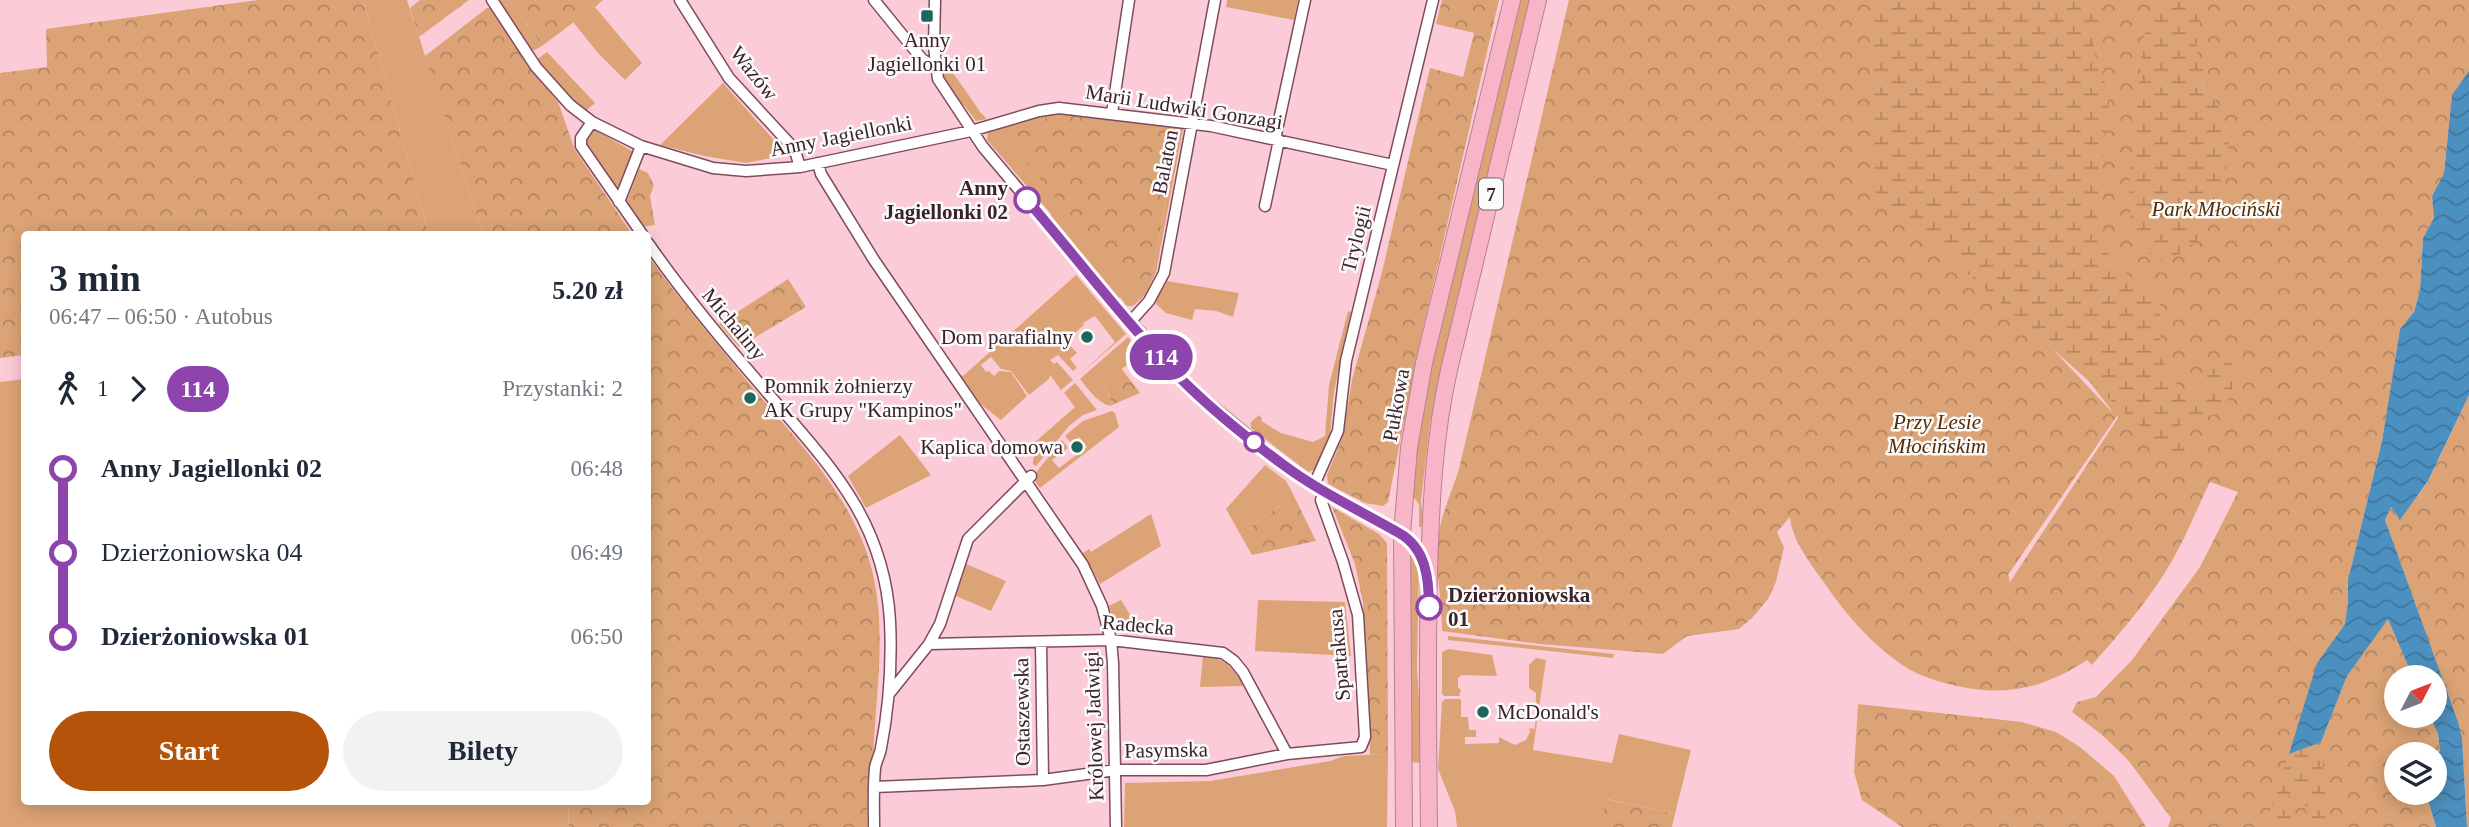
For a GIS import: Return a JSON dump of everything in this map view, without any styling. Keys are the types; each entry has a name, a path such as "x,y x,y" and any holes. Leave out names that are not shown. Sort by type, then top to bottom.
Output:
{"highway":[{"name":"Pułkowa","path":"1404,827 1402,534 1406,465 1419,385 1512,0"},
{"name":"7","path":"1429,827 1429,586 1432,493 1442,405 1538,0"}],"street":[{"name":"Anny Jagiellonki","path":"492,0 536,67 570,105 592,122 641,146 713,168 746,171 800,167 971,131"},
{"name":"Wazów","path":"681,0 729,78 793,149 800,167"},
{"path":"874,0 922,59 935,67"},
{"path":"935,0 935,67 938,79 971,131 1131,321 1188,386 1285,466 1402,534 1419,550 1429,586"},
{"path":"1112,113 1129,0"},
{"name":"Balaton","path":"1131,321 1149,301 1164,273 1215,0"},
{"path":"1265,206 1305,0"},
{"name":"Trylogii","path":"1319,488 1338,431 1346,361 1433,0"},
{"name":"Marii Ludwiki Gonzagi","path":"971,131 1052,108 1112,113 1277,139 1393,166"},
{"path":"592,122 580,143 640,231"},
{"path":"619,202 641,146"},
{"name":"Królowej Jadwigi","path":"818,163 821,174 874,260 1083,565 1102,606 1111,640 1116,827"},
{"name":"Michaliny","path":"651,247 692,303 821,454 842,482 869,531 885,585 890,621 889,694 881,751 875,768 874,827"},
{"path":"889,694 929,644 948,603 968,539 1025,482"},
{"name":"Spartakusa","path":"1319,488 1358,615 1365,737"},
{"name":"Radecka","path":"929,644 1111,640 1223,653 1243,672 1287,754"},
{"name":"Ostaszewska","path":"1041,643 1042,780"},
{"name":"Pasymska","path":"874,787 1042,780 1116,770 1206,770 1287,754 1356,749 1363,745 1365,737"}],"green space":[{"path":"258,0 363,0 428,231 21,231 21,355 0,358 0,73 47,67 46,29"},
{"path":"363,0 407,0 482,231 428,231"},
{"path":"420,0 469,0 419,37 410,8"},
{"path":"499,0 510,0 542,46 531,52"},
{"path":"510,0 589,0 594,7 542,46"},
{"path":"589,0 603,0 595,7 642,63 625,80 573,22 594,7"},
{"path":"1227,0 1298,0 1294,20 1226,7"},
{"path":"1442,0 1499,0 1421,338 1388,502 1383,506 1365,503 1328,484 1327,475 1342,439 1352,380 1382,272 1430,68 1463,77 1474,33 1436,24"},
{"path":"1518,0 1533,0 1430,423 1421,501 1424,527 1419,527 1419,504 1415,499 1409,498 1422,405"},
{"name":"Park Młociński","path":"1569,0 2469,0 2469,71 2452,96 2444,173 2432,196 2434,218 2423,238 2420,291 2414,312 2400,329 2382,441 2348,580 2345,624 2317,663 2321,742 2347,676 2388,618 2408,665 2384,665 2384,728 2435,728 2439,742 2384,742 2384,805 2430,805 2436,827 2168,827 2171,818 2128,760 2101,734 2072,712 2077,702 2096,697 2132,660 2200,567 2238,492 2210,482 2172,561 2154,589 2092,665 2087,660 2070,671 2036,685 2001,690 1965,688 1922,675 1906,667 1880,647 1843,609 1810,563 1794,535 1790,517 1777,532 1784,547 1776,582 1768,599 1752,618 1739,629 1687,636 1663,654 1540,644 1442,631 1438,540 1459,469","holes":["2017,311 2070,357 2112,411","2117,416 2010,582 2008,575"]},
{"path":"1865,0 2105,0 2093,48 2110,97 2095,239 2130,277 2150,288 2160,304 2160,357 2184,396 2206,391 2207,373 2224,359 2239,368 2224,413 2205,416 2179,426 2180,444 2192,460 2168,451 1873,190 1870,10"},
{"path":"2155,0 2207,0 2202,9 2196,49 2210,89 2230,130 2223,198 2203,235 2170,262 2153,258 2131,230 2129,181 2144,36"},
{"path":"490,8 534,73 558,102 575,150 630,231 482,231 425,56"},
{"path":"547,52 595,103 585,112 569,99 536,60"},
{"path":"942,57 987,119 976,121 964,105 962,107 943,76"},
{"path":"723,83 781,148 776,157 746,163 660,145"},
{"path":"1049,114 1058,114 1001,133 1153,271 1179,127 1183,129 1156,272 1145,295 1133,306 1127,306 1120,297 1118,299 1048,217 1051,214 987,140 988,131"},
{"path":"1058,114 1179,127 1153,271 1146,285 1137,293 1000,132"},
{"path":"593,129 634,152 618,193 585,146 585,139"},
{"path":"639,169 648,173 654,185 650,196 655,225 641,227 627,201"},
{"path":"651,260 813,460 846,508 859,534 876,590 880,633 873,760 868,773 867,827 569,827 568,805 651,805"},
{"path":"1076,275 1126,334 1078,376 1115,342 1095,316 1083,323 1084,325 1066,341 1077,353 1070,359 1077,368 1073,371 1058,355 1050,360 1054,364 1057,362 1073,380 1061,390 1050,375 1049,379 1029,395 1011,371 1001,369 991,357 981,365 986,372 989,371 994,376 999,371 1011,372 1027,396 1001,420 979,403 959,374 963,376"},
{"path":"788,279 806,307 739,347 719,324"},
{"path":"1167,281 1239,293 1233,317 1216,311 1195,309 1192,320 1166,313 1156,304 1156,300"},
{"path":"1348,311 1351,312 1334,392 1330,435 1314,470 1308,472 1251,428 1251,422 1259,415 1261,421 1281,433 1313,442 1325,436 1329,385"},
{"path":"1128,337 1141,353 1105,383 1112,406 1107,405 1094,396 1080,379"},
{"path":"1121,368 1140,393 1112,405 1105,383"},
{"path":"21,379 21,805 568,805 569,827 0,827 0,382"},
{"path":"1075,383 1097,410 1083,415 1069,426 1036,466 1033,464 1034,443 1075,407 1064,393"},
{"path":"2469,395 2469,827 2462,738 2447,696 2447,665 2436,665 2385,520 2390,506 2400,519 2428,482"},
{"path":"1112,411 1119,427 1040,488 1033,478 1034,475 1062,440 1068,448 1052,460 1059,468 1087,447 1079,437 1071,443 1065,436 1083,421"},
{"path":"900,435 931,475 866,508 848,476"},
{"path":"1265,465 1286,481 1294,496 1240,534 1226,509"},
{"path":"1294,496 1316,541 1252,555 1240,534"},
{"path":"1332,507 1379,534 1387,543 1388,754 1370,755 1363,602 1355,564"},
{"path":"1151,514 1161,546 1100,584 1083,553 1089,549 1091,552"},
{"path":"1412,547 1419,561 1417,667 1423,763 1409,762 1408,551"},
{"path":"966,564 1006,581 991,611 956,596"},
{"path":"1121,600 1141,632 1139,635 1117,632 1109,606"},
{"path":"1258,600 1345,602 1351,656 1255,651"},
{"path":"1448,636 1614,654 1613,658 1448,640"},
{"path":"1448,649 1492,655 1497,676 1462,675 1458,678 1458,688 1461,690 1459,696 1444,696 1442,652"},
{"path":"1203,655 1217,658 1228,665 1244,686 1200,687"},
{"path":"1536,658 1546,660 1533,750 1612,763 1619,734 1691,750 1675,814 1607,799 1601,827 1457,827 1455,811 1438,769 1442,702 1445,699 1461,699 1461,717 1468,717 1469,730 1476,730 1476,737 1465,737 1465,744 1499,743 1499,737 1515,745 1526,740 1529,728 1535,729 1536,693 1529,688 1529,665"},
{"path":"1858,704 2022,722 2056,732 2080,747 2114,776 2146,827 1902,827 1862,800 1854,772"},
{"path":"2321,742 2328,827 2309,827 2302,789 2288,794 2293,812 2291,827 2273,827 2267,820 2289,754"},
{"path":"1388,754 1387,827 1124,827 1125,783 1210,781 1330,761 1344,756"},
{"path":"1606,799 1675,814 1672,827 1601,827"}],"water":[{"path":"2469,71 2469,395 2428,481 2400,520 2391,507 2385,520 2437,665 2408,665 2388,619 2347,676 2321,742 2289,754 2317,663 2345,624 2348,580 2382,441 2400,329 2414,312 2420,291 2423,238 2434,218 2432,196 2444,173 2452,95"},
{"path":"2447,692 2462,738 2467,827 2436,827 2430,805 2447,805 2447,742 2439,742 2435,728 2447,728"}],"bus line":[{"name":"114","path":"1027,200 1188,386 1285,466 1402,534 1415,545 1422,556 1429,586 1429,607"}],"place":[{"name":"Anny Jagiellonki 01","path":"927,16"},
{"name":"Anny Jagiellonki 02","path":"1027,200"},
{"name":"Dom parafialny","path":"1087,337"},
{"name":"Pomnik żołnierzy AK Grupy \"Kampinos\"","path":"750,398"},
{"name":"Kaplica domowa","path":"1077,447"},
{"name":"Dzierżoniowska 01","path":"1429,607"},
{"name":"McDonald's","path":"1483,712"}],"park label":[{"name":"Przy Lesie Młocińskim","path":"1937,434"}]}
